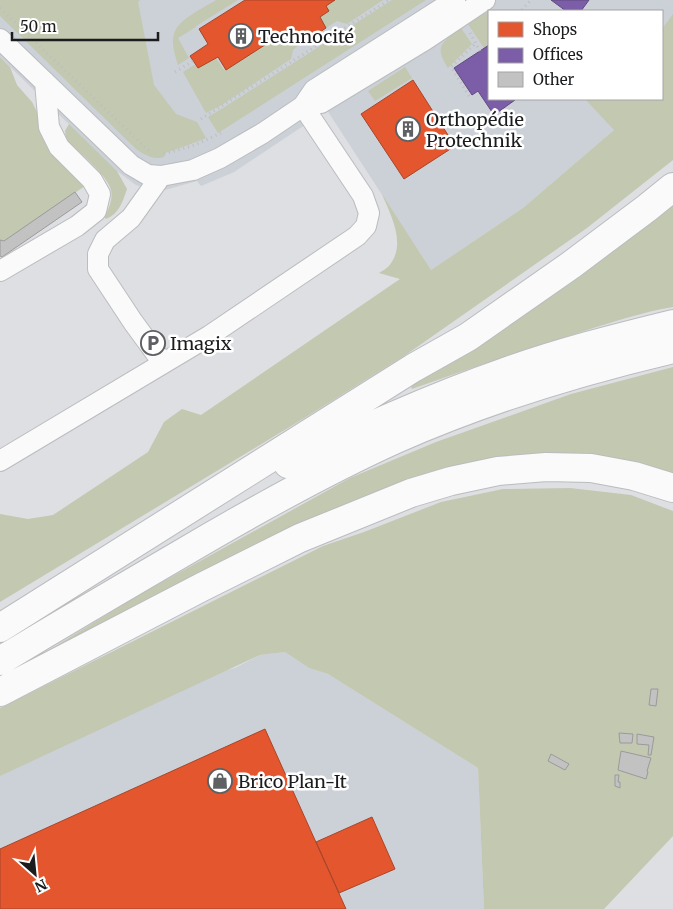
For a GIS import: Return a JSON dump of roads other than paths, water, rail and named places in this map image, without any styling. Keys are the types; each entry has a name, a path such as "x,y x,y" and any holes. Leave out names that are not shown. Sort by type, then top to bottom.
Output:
{"highway":[{"path":"0,628 405,373 468,337 572,265 673,187"},
{"path":"172,520 362,429 432,399 506,371 578,348 673,324"},
{"path":"0,661 254,511 332,469 398,439 484,404 566,377 636,357 673,349"},
{"path":"0,692 300,538 365,511 451,481 498,471 546,467 591,468 634,476 673,488"}],"street":[{"path":"0,39 131,165 148,175 161,176 193,170 220,158 263,133 303,106 314,90 455,0"},
{"path":"303,106 321,103 425,40 485,0"},
{"path":"0,271 77,226 96,211 100,194 92,180 60,147 50,127 45,82"},
{"path":"0,461 210,336 357,236 366,226 369,213 363,196 303,106"},
{"path":"161,176 131,218 105,240 98,254 98,269 163,363"}],"place":[{"name":"Technocité","path":"241,36"},
{"name":"Orthopédie Protechnik","path":"408,129"},
{"name":"Imagix","path":"153,343"},
{"name":"Brico Plan-It","path":"220,781"}]}
